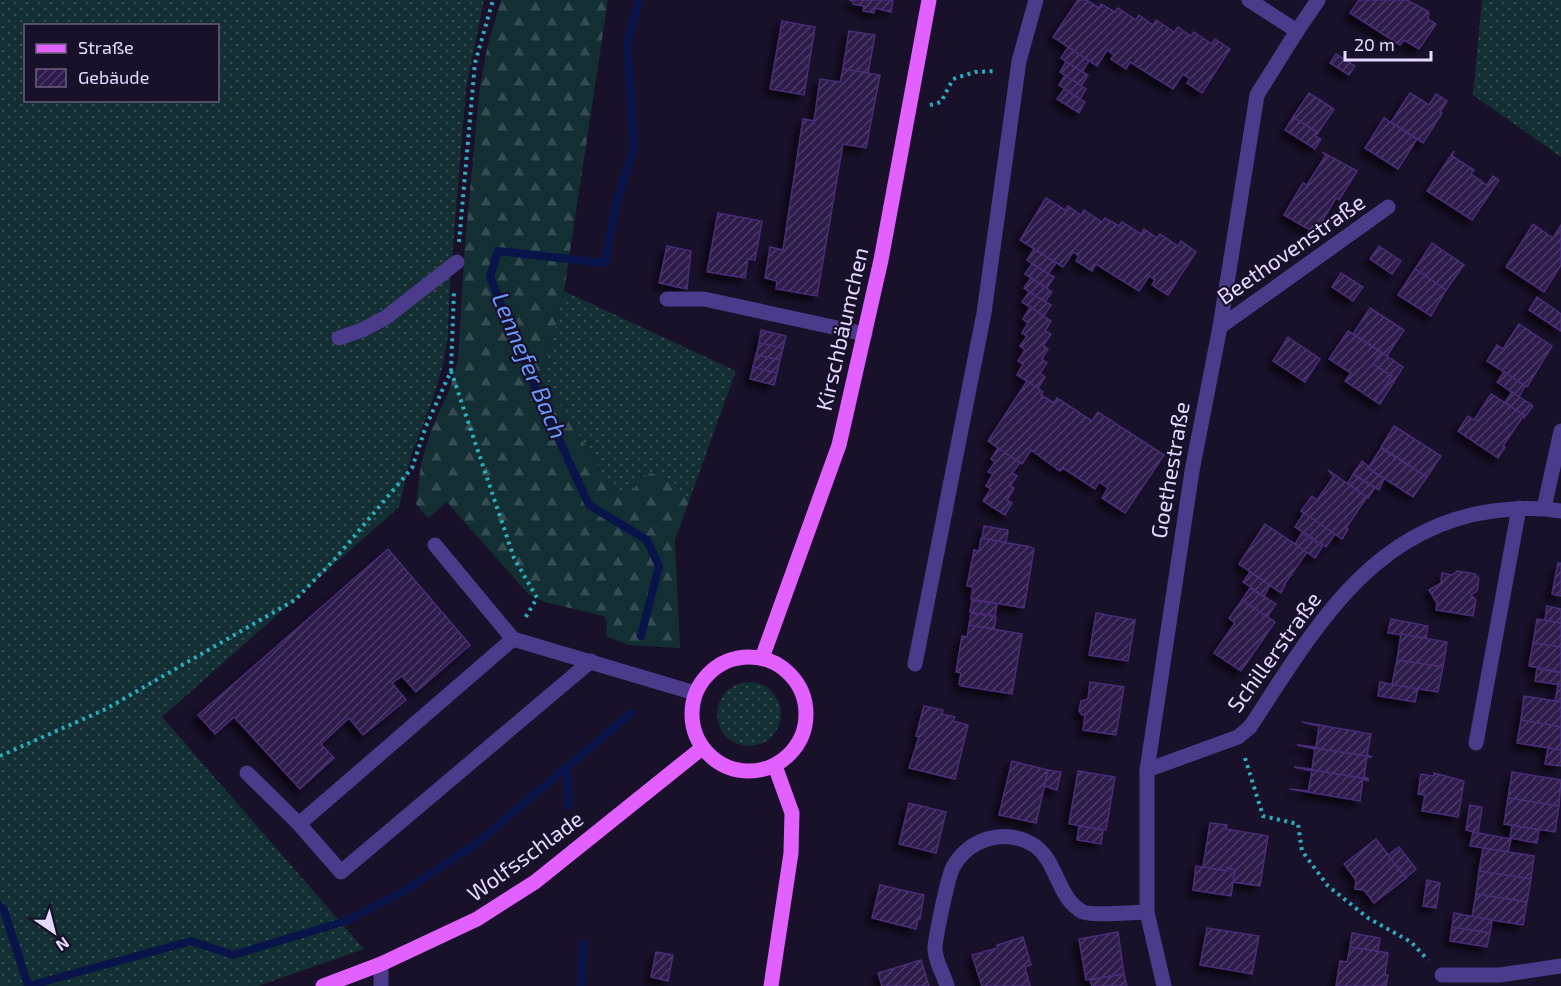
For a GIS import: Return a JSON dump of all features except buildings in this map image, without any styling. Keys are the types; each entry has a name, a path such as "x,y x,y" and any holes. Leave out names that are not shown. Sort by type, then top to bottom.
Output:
{"main road":[{"name":"Kirschbäumchen","path":"762,658 839,445 881,260 929,0"},
{"path":"741,657 762,658 778,664 792,675 802,690 806,707 806,724 800,741 789,755 775,766 755,771 735,770 717,762 702,748 695,735 692,707 695,693 706,675 722,663 741,657"},
{"name":"Wolfsschlade","path":"323,986 381,963 477,919 535,882 702,748"},
{"path":"771,986 792,853 792,813 775,766"}],"street":[{"path":"915,664 984,313 1019,61 1036,0"},
{"path":"1249,0 1297,31"},
{"name":"Goethestraße","path":"1164,986 1147,912 1147,770 1192,471 1220,327 1257,95 1317,0"},
{"name":"Beethovenstraße","path":"1220,327 1388,207"},
{"path":"339,338 362,330 385,318 457,262"},
{"path":"667,299 704,299 866,334"},
{"path":"1544,508 1561,431"},
{"path":"1476,743 1519,508"},
{"name":"Schillerstraße","path":"1147,770 1238,737 1250,727 1321,620 1373,565 1423,533 1467,515 1519,508 1561,511"},
{"path":"435,544 513,639 695,693"},
{"path":"299,824 513,639"},
{"path":"247,773 299,824 341,872 591,661"},
{"path":"947,986 935,949 952,869 962,854 979,842 998,836 1019,838 1034,846 1048,860 1073,905 1085,913 1147,912"},
{"path":"381,963 381,986"},
{"path":"1442,975 1500,975 1561,966"}],"path":[{"path":"493,0 475,63 452,319 451,371 514,558 537,598 513,639"},
{"path":"908,111 941,102 953,79 975,72 1000,71 1019,61"},
{"path":"0,756 106,709 295,600 334,560 412,468 426,426 451,371"},
{"path":"1238,737 1263,816 1298,824 1302,851 1328,886 1368,918 1412,942 1442,975"}],"green space":[{"path":"0,0 484,0 466,89 450,283 448,335 443,365 433,399 411,456 399,507 162,717 364,949 258,986 0,986"},
{"path":"501,0 608,0 564,291 543,376 615,494 630,494 640,480 651,473 673,482 689,501 675,540 680,648 628,645 606,636 607,623 604,616 544,602 528,594 447,502 428,518 416,504 421,464 431,430 450,388 458,359 465,243 479,94 487,48"},
{"path":"1482,0 1561,0 1561,157 1473,95"},
{"path":"564,291 736,371 689,501 673,482 640,480 630,494 615,494 543,376"},
{"path":"743,682 755,682 772,691 779,702 781,714 779,726 772,737 755,746 743,746 731,741 722,732 717,720 717,708 722,696 731,687"}],"waterway":[{"name":"Lennefer Bach","path":"639,0 627,43 634,147 615,208 605,263 498,251 490,277 534,385 589,505 647,540 659,566 641,636"},
{"name":"Lennefer Bach","path":"0,906 4,910 28,986 191,941 233,955 346,921 406,890 477,843 631,713"},
{"path":"567,767 569,806"},
{"path":"581,986 583,943"}]}
